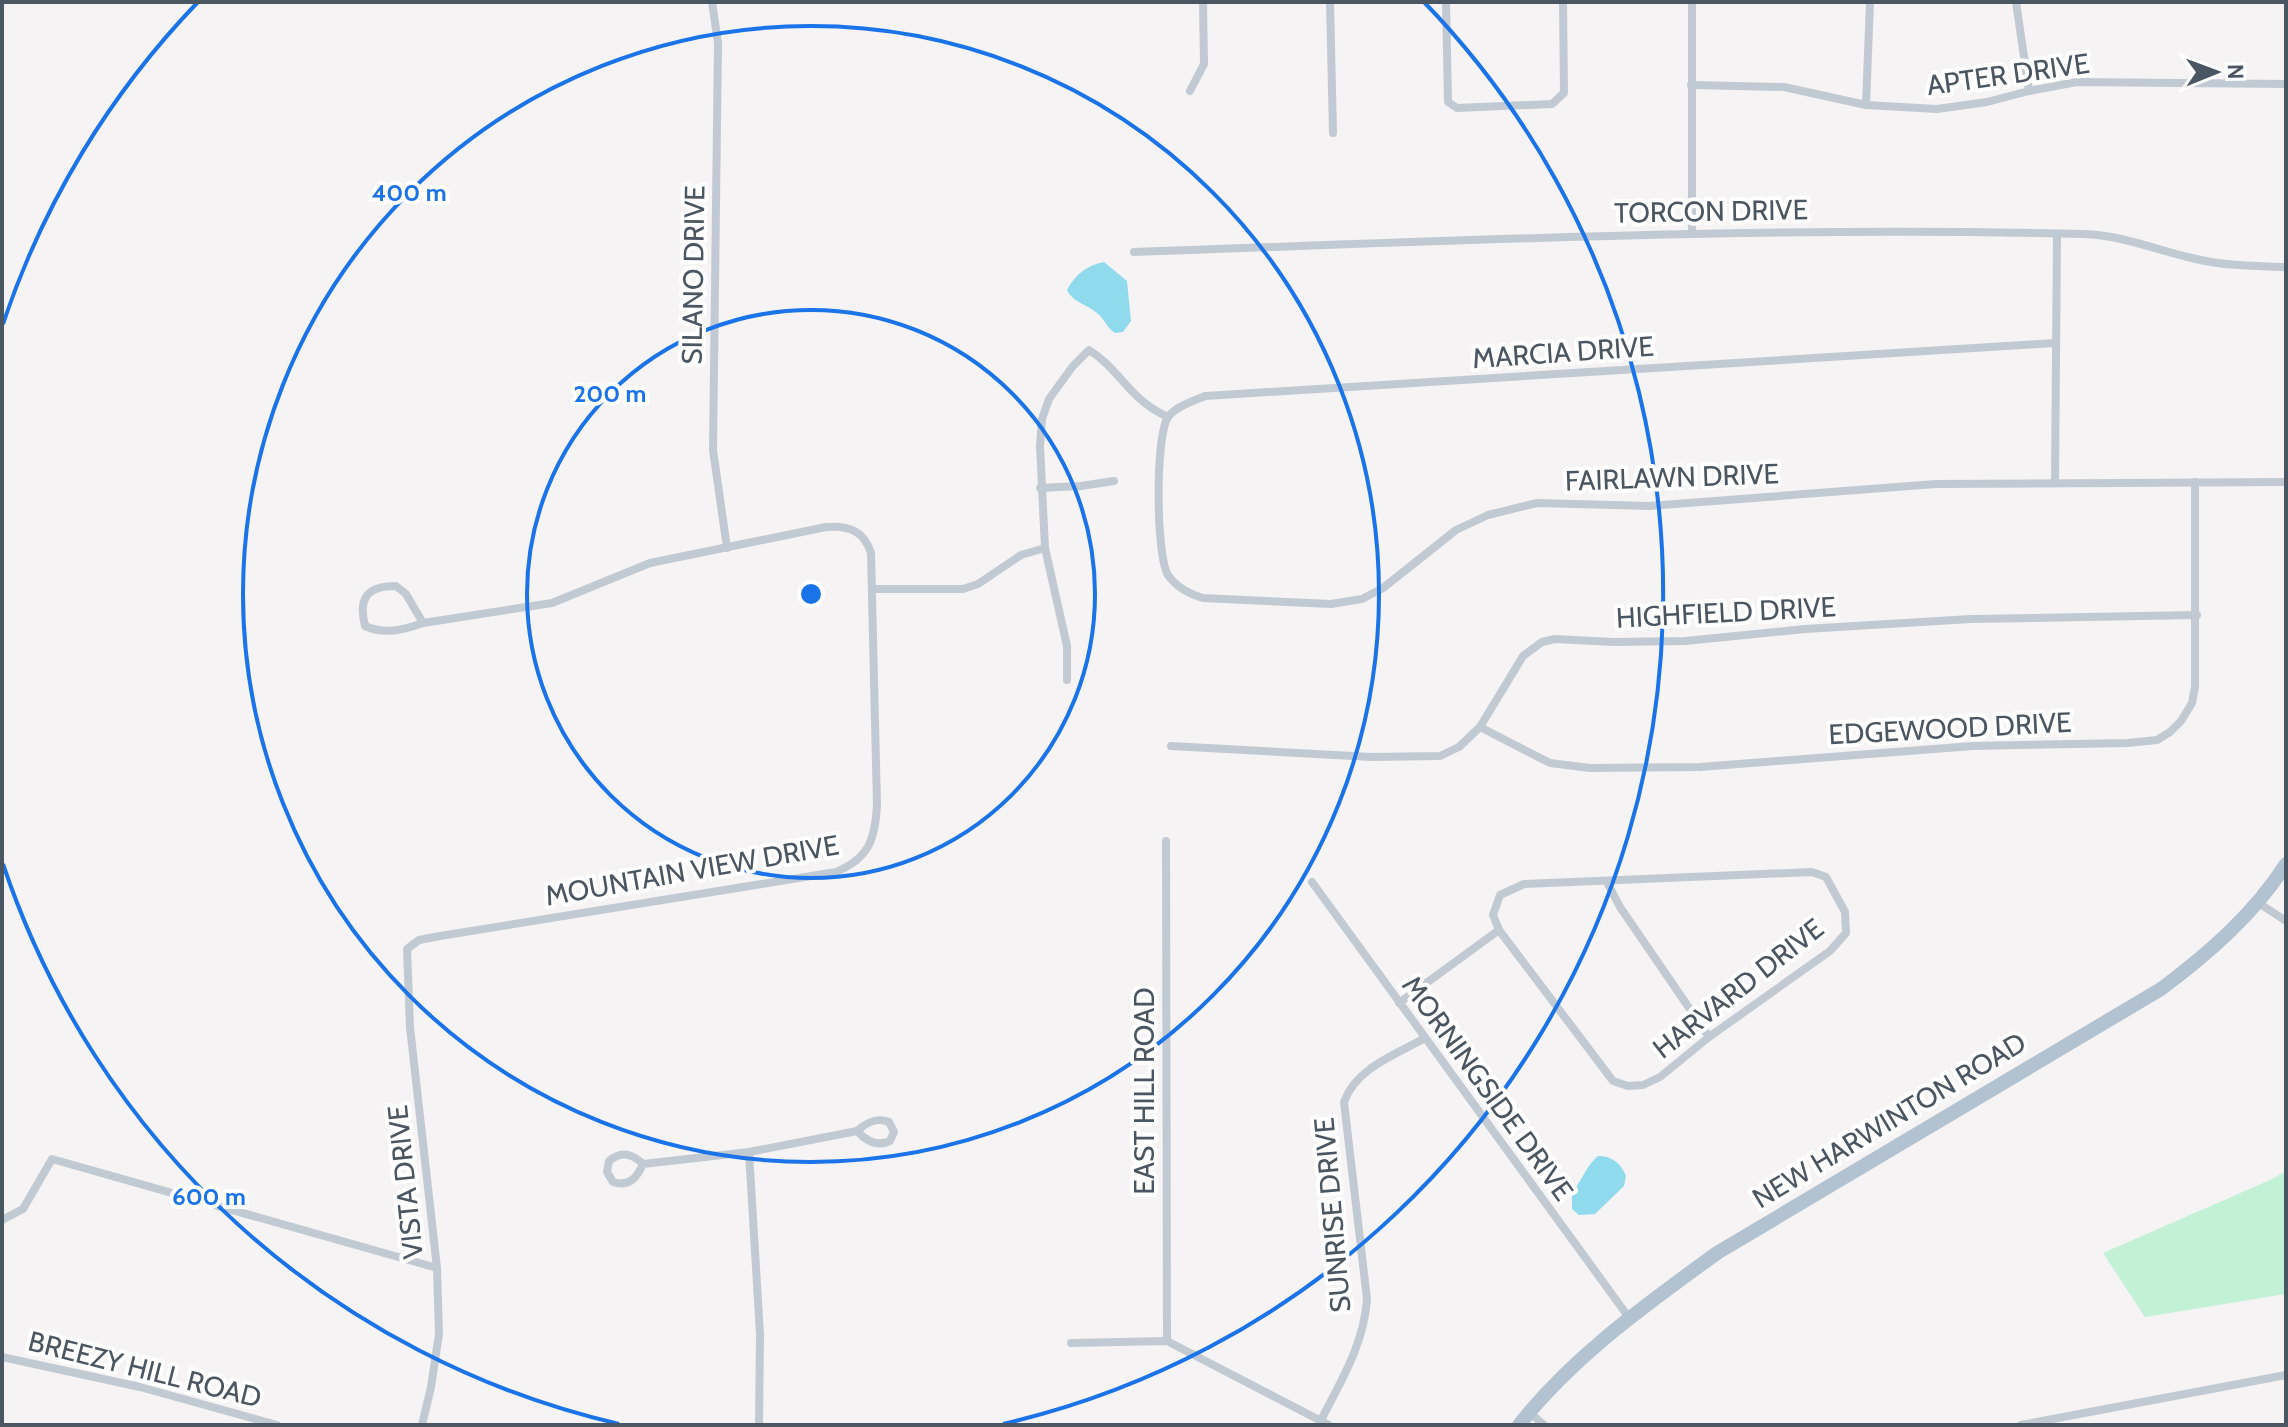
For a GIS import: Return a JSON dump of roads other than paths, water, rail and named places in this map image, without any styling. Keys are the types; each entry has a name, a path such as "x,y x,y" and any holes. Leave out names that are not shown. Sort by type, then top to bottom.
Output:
{"main road":[{"name":"NEW HARWINTON ROAD","path":"1519,1425 1589,1352 1729,1246 2161,989 2211,952 2257,902 2286,864"}],"street":[{"name":"SILANO DRIVE","path":"712,2 718,43 713,450 727,548"},
{"path":"1190,91 1204,64 1203,2"},
{"path":"1330,2 1333,133"},
{"path":"1446,2 1448,102 1457,108 1552,104 1564,93 1563,2"},
{"path":"1692,2 1692,232"},
{"path":"1866,105 1870,2"},
{"path":"2016,2 2029,91"},
{"name":"APTER DRIVE","path":"1691,85 1784,87 1866,105 1937,109 1987,102 2077,82 2286,84"},
{"name":"TORCON DRIVE","path":"1134,252 1692,232 1878,231 2087,234 2198,260 2235,266 2286,267"},
{"path":"2055,482 2057,235"},
{"name":"MARCIA DRIVE","path":"1168,417 1205,396 2055,343"},
{"path":"1067,680 1067,646 1045,548 1040,488 1042,419 1049,399 1089,350 1103,359 1135,397 1168,417"},
{"name":"FAIRLAWN DRIVE","path":"1168,417 1161,437 1158,464 1163,565 1168,576 1186,592 1212,600 1331,604 1362,599 1383,588 1456,530 1488,515 1537,503 1649,506 1936,484 2286,482"},
{"path":"1040,488 1114,481"},
{"name":"EDGEWOOD DRIVE","path":"1480,727 1550,763 1590,768 1700,767 1973,746 2157,740 2181,721 2192,703 2195,687 2195,482"},
{"name":"MOUNTAIN VIEW DRIVE","path":"419,940 836,872 854,864 864,854 876,823 871,553 861,534 851,528 826,527 650,563 552,603 408,628 380,632 365,626 361,609 367,594 381,586 396,586 406,594 423,623"},
{"path":"873,589 963,589 978,584 1021,555 1045,548"},
{"name":"HIGHFIELD DRIVE","path":"1171,746 1371,757 1424,758 1450,752 1480,727 1523,656 1542,642 1555,639 1685,641 1805,629 1971,619 2197,615"},
{"name":"EAST HILL ROAD","path":"1166,841 1167,1341"},
{"name":"HARVARD DRIVE","path":"1812,872 1826,877 1845,912 1846,933 1830,951 1709,1037 1660,1077 1643,1085 1628,1086 1613,1081 1499,930 1493,915 1500,895 1524,884 1607,882 1812,872"},
{"name":"MORNINGSIDE DRIVE","path":"1312,882 1630,1319"},
{"path":"1607,882 1620,907 1709,1037"},
{"path":"2257,902 2286,921"},
{"path":"1399,1003 1499,930"},
{"name":"VISTA DRIVE","path":"419,940 405,954 410,1027 437,1268 439,1334 422,1425"},
{"name":"SUNRISE DRIVE","path":"1325,1423 1360,1342 1366,1318 1367,1299 1344,1102 1349,1087 1369,1069 1425,1038"},
{"path":"643,1164 636,1177 626,1183 613,1182 607,1172 609,1161 622,1154 632,1156 643,1164 749,1152 857,1131"},
{"path":"749,1152 760,1334 759,1425"},
{"path":"2,1220 23,1209 52,1159 437,1268"},
{"path":"1071,1343 1167,1341 1325,1423"},
{"name":"BREEZY HILL ROAD","path":"2,1357 140,1387 277,1425"},
{"path":"2021,1425 2286,1375"},
{"path":"1529,1412 1544,1425"}],"water":[{"path":"1104,262 1127,281 1131,321 1123,332 1112,331 1098,314 1073,298 1067,290 1082,272"},
{"path":"1598,1156 1608,1157 1619,1164 1626,1176 1624,1186 1595,1214 1579,1215 1572,1209 1572,1192"}]}
